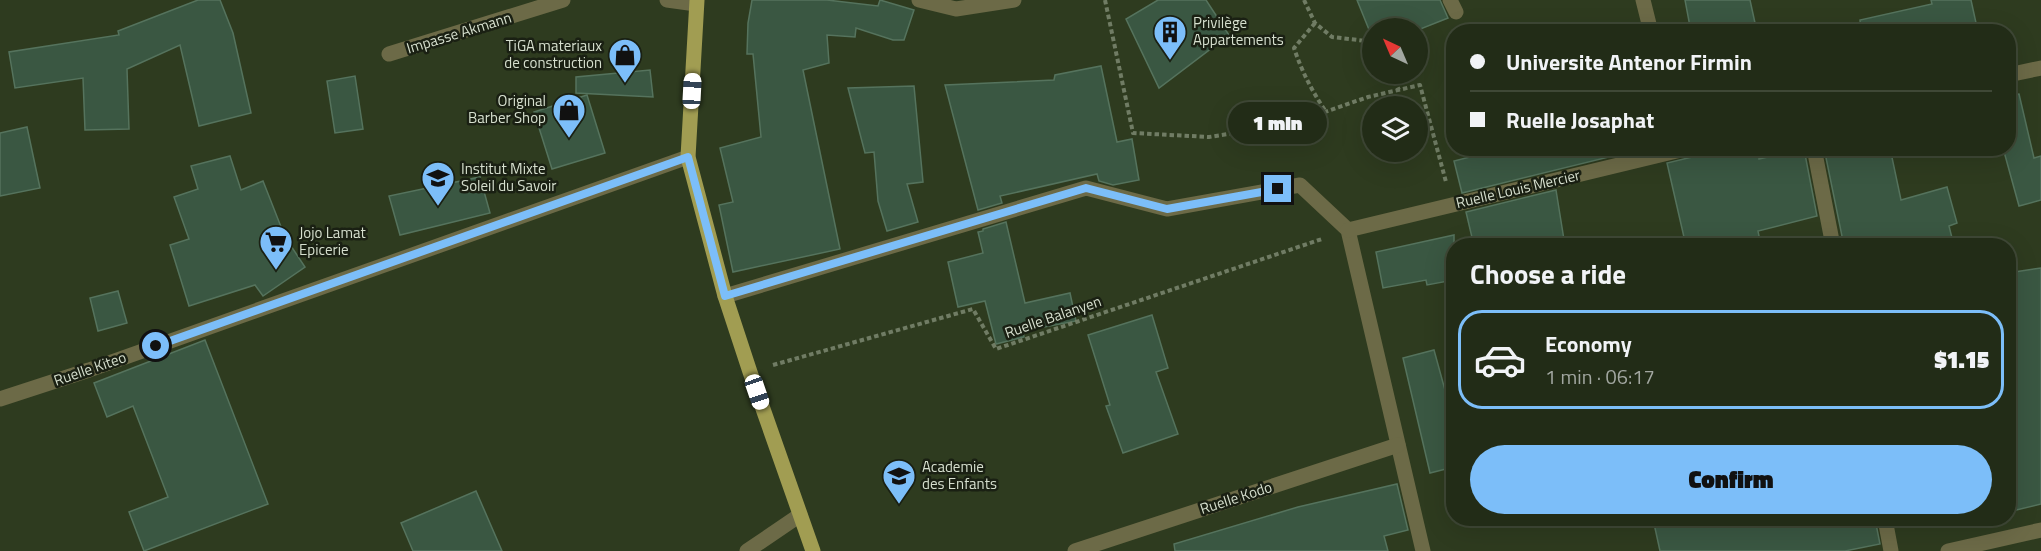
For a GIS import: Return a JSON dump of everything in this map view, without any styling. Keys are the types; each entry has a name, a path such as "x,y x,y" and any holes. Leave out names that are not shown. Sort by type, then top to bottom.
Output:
{"main road":[{"path":"696,2 688,157 725,296 813,551"}],"street":[{"name":"Impasse Akmann","path":"389,54 562,0"},
{"path":"667,0 696,2"},
{"path":"920,0 956,9 1014,0"},
{"path":"1643,0 1649,24"},
{"path":"2016,73 2041,68"},
{"name":"Ruelle Louis Mercier","path":"1348,230 1655,156"},
{"path":"1816,156 1831,238"},
{"name":"Ruelle Kiteo","path":"0,399 89,370 688,157"},
{"path":"725,296 1086,188 1167,209 1300,185 1348,230 1423,551"},
{"name":"Ruelle Kodo","path":"1075,551 1398,445"},
{"path":"747,551 800,515"},
{"path":"1886,526 1891,551"},
{"path":"1948,551 2041,530"}],"path":[{"path":"1106,0 1133,133 1209,136 1287,125 1368,97 1420,85 1453,205"},
{"path":"1304,0 1316,23 1332,38 1362,41"},
{"path":"1316,23 1294,48 1311,90 1326,112"},
{"path":"1396,84 1399,90"},
{"name":"Ruelle Balanyen","path":"750,372 974,309 996,350 1348,230"}],"building":[{"path":"198,0 220,0 233,33 251,113 199,126 180,45 127,69 129,129 85,130 83,78 15,88 9,52 119,35 118,31"},
{"path":"752,0 827,0 878,6 880,0 914,10 904,40 893,40 856,28 855,37 827,35 829,63 803,70 840,249 733,272 719,205 733,202 720,148 761,137 753,54 747,54 748,23"},
{"name":"Privilège Appartements","path":"1158,0 1206,0 1229,35 1159,88 1126,19"},
{"path":"1357,0 1440,0 1448,18 1428,26 1428,18 1364,18"},
{"path":"1685,0 1750,0 1755,24 1690,24"},
{"path":"1931,0 1971,0 1976,24 1860,24 1860,20 1932,4"},
{"path":"1101,66 1117,142 1132,139 1139,180 1113,185 1099,181 1097,174 1000,196 1002,203 978,210 945,85 1054,80 1055,75"},
{"path":"650,70 653,97 576,93 576,77"},
{"path":"355,76 363,129 335,133 327,81"},
{"path":"914,86 923,182 907,184 918,222 887,231 878,201 874,152 865,153 848,88"},
{"path":"2016,94 2019,94 2034,158 2041,156 2041,200 2019,206 2005,156 2016,156"},
{"path":"587,95 605,153 552,169 534,112"},
{"path":"27,127 40,188 0,196 0,133"},
{"path":"230,156 241,190 263,181 285,237 305,267 263,296 255,285 189,306 170,245 189,239 174,197 198,189 191,166"},
{"path":"1474,156 1613,156 1462,193 1454,161"},
{"path":"1759,156 1759,159 1772,156 1805,156 1817,216 1758,231 1759,238 1684,238 1667,163 1692,157"},
{"path":"1826,156 1892,156 1901,200 1947,187 1957,223 1949,226 1952,238 1842,238"},
{"path":"480,177 490,213 400,235 389,196"},
{"path":"1556,190 1564,238 1472,238 1466,212"},
{"path":"1006,222 1025,303 1070,293 1076,321 1023,331 1024,337 996,344 985,301 958,307 948,262 983,253 978,232"},
{"path":"1454,235 1454,238 1446,238 1446,281 1427,285 1426,280 1383,288 1376,252"},
{"path":"2041,268 2041,504 2016,510 2016,272"},
{"path":"118,291 127,323 98,331 90,298"},
{"path":"1152,315 1168,368 1156,372 1178,434 1123,453 1106,406 1110,405 1088,335"},
{"path":"205,340 268,504 144,551 129,512 168,497 133,406 107,417 94,383"},
{"path":"1434,350 1446,394 1446,469 1430,473 1403,358"},
{"path":"1397,484 1408,530 1384,536 1388,551 1175,551 1174,544 1298,507"},
{"path":"476,491 502,551 413,551 401,523"},
{"path":"1655,526 1876,526 1880,544 1845,551 1660,551"}],"place":[{"name":"Privilège Appartements","path":"1170,61"},
{"name":"TiGA materiaux de construction","path":"625,84"},
{"name":"Original Barber Shop","path":"569,139"},
{"name":"Institut Mixte Soleil du Savoir","path":"438,207"},
{"name":"Jojo Lamat Epicerie","path":"276,271"},
{"name":"Academie des Enfants","path":"899,505"}],"route":[{"path":"156,346 688,157 725,296 1086,188 1167,209 1278,189"}]}
